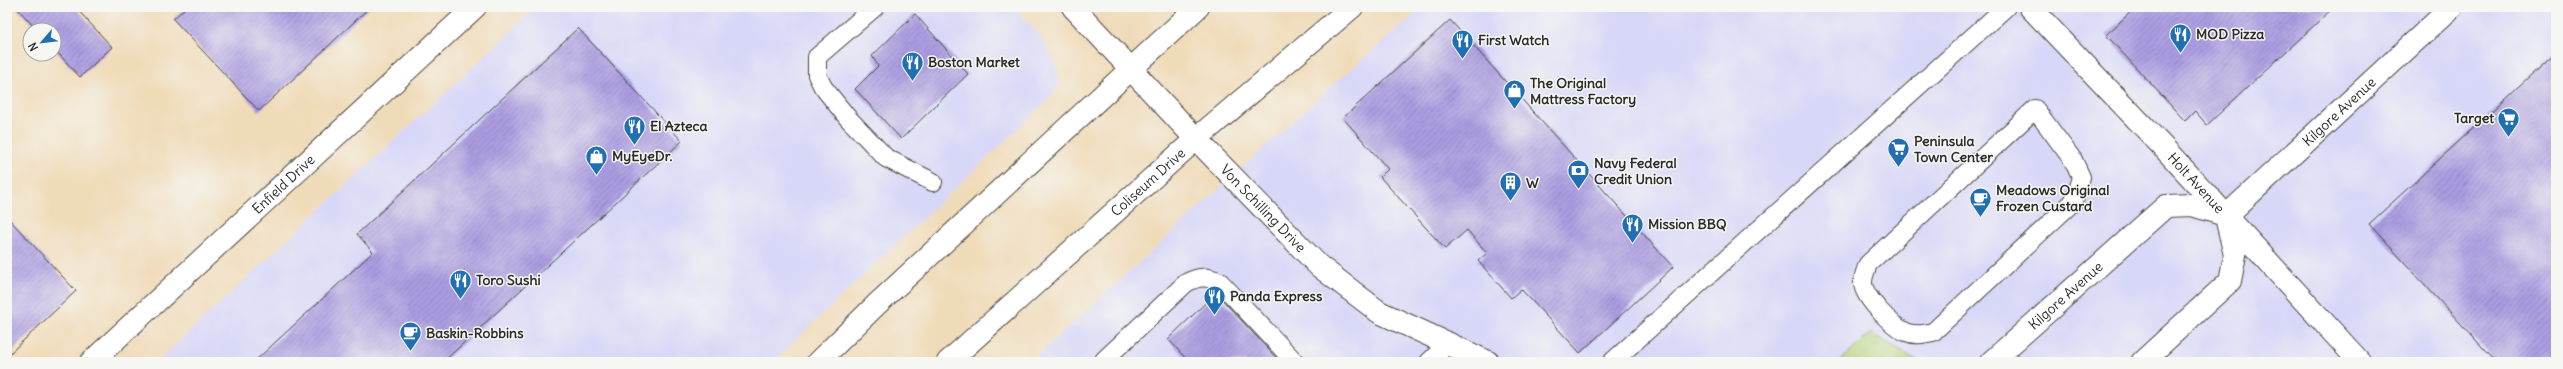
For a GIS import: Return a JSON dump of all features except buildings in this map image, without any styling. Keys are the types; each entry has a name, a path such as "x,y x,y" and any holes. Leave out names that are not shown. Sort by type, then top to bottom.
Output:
{"street":[{"name":"Enfield Drive","path":"91,362 475,7"},
{"name":"Von Schilling Drive","path":"1073,7 1196,139 1319,266 1349,291 1399,322 1450,342 1488,362"},
{"path":"818,362 876,305 1198,7"},
{"name":"Coliseum Drive","path":"948,362 1196,139 1352,7"},
{"name":"Holt Avenue","path":"2030,7 2226,216 2360,362"},
{"name":"Kilgore Avenue","path":"1991,362 2166,206 2192,205 2226,216 2452,7"},
{"path":"2142,362 2230,281 2235,255 2226,216"}],"lane":[{"path":"875,7 817,57 817,75 832,100 886,158 910,173 933,182"},
{"path":"1612,362 2006,7"},
{"path":"2035,109 2073,160 2081,177 2074,201 1933,332 1918,336 1904,332 1888,320 1868,296 1863,283 1868,264 2035,109"},
{"path":"1104,360 1186,283 1198,277 1209,277 1220,282 1295,362"},
{"path":"1429,362 1450,342"}],"shaded area":[{"path":"537,7 1013,7 1041,37 1056,65 1059,85 1049,99 772,362 157,362"},
{"name":"Peninsula Town Center","path":"1423,7 2556,7 2556,362 1031,362 1316,100"}],"green space":[{"path":"1871,333 1918,362 1839,362"}],"place":[{"name":"MOD Pizza","path":"2181,54"},
{"name":"First Watch","path":"1462,60"},
{"name":"Boston Market","path":"912,82"},
{"name":"The Original Mattress Factory","path":"1515,110"},
{"name":"Target","path":"2509,138"},
{"name":"El Azteca","path":"634,146"},
{"name":"Peninsula Town Center","path":"1898,168"},
{"name":"MyEyeDr.","path":"596,176"},
{"name":"Navy Federal Credit Union","path":"1579,190"},
{"name":"W","path":"1510,202"},
{"name":"Meadows Original Frozen Custard","path":"1981,218"},
{"name":"Mission BBQ","path":"1632,244"},
{"name":"Toro Sushi","path":"460,300"},
{"name":"Panda Express","path":"1215,316"},
{"name":"Baskin-Robbins","path":"411,352"}]}
